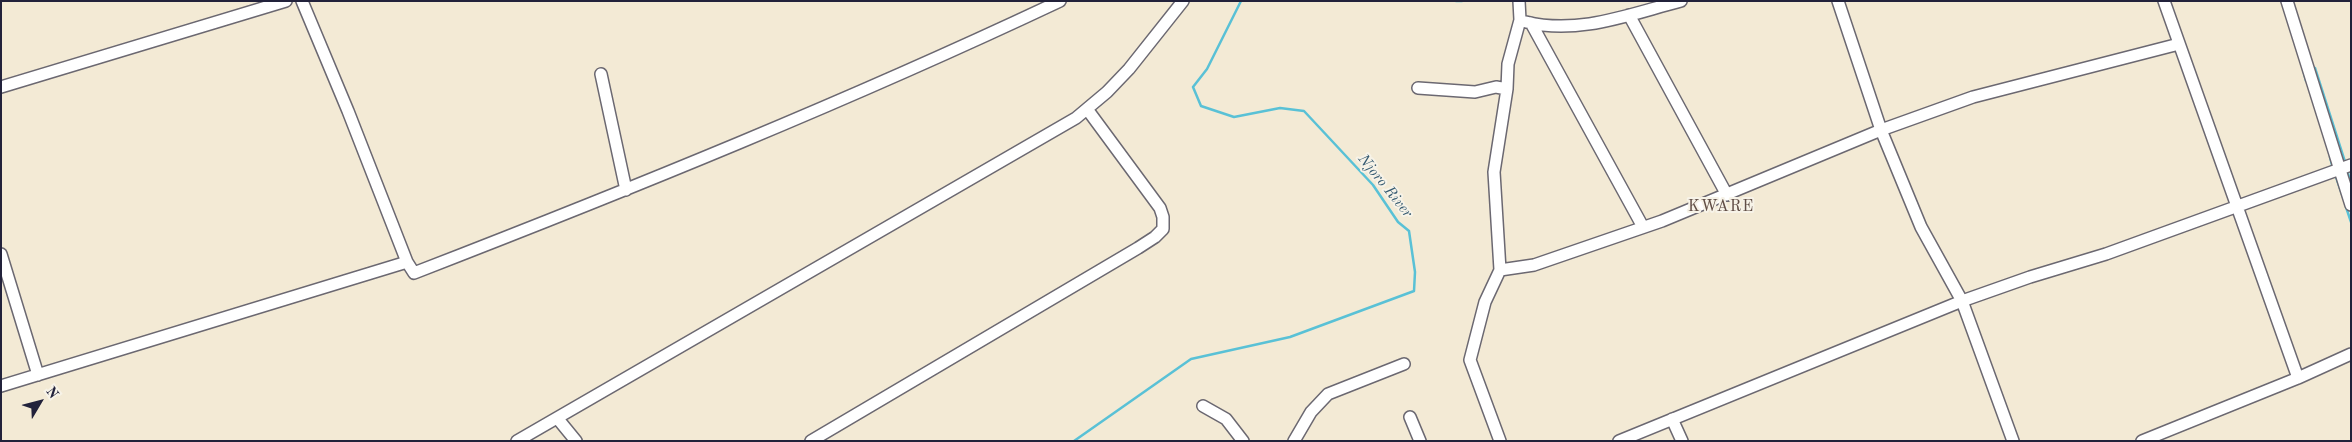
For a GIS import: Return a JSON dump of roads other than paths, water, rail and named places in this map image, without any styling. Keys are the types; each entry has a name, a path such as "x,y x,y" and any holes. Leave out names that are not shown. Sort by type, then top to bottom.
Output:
{"street":[{"path":"1,87 286,1"},
{"path":"302,1 348,110 407,262 414,273 626,190 953,52 1060,1"},
{"path":"517,441 1068,123 1108,92 1129,69 1183,1"},
{"path":"1519,1 1525,21 1643,227"},
{"path":"1525,21 1587,26 1681,1"},
{"path":"1838,1 1881,130 1921,227 1962,301 2013,441"},
{"path":"2164,1 2235,207 2298,378"},
{"path":"2287,1 2351,205"},
{"path":"1629,15 1726,196"},
{"path":"1500,441 1470,360 1484,302 1500,270 1494,172 1507,89 1508,64 1525,21"},
{"path":"1500,270 1534,265 1643,227 1726,196 1881,130 1973,97 2179,44"},
{"path":"601,74 626,190"},
{"path":"1418,88 1475,92 1496,87 1507,89"},
{"path":"811,441 1138,248 1163,229 1163,218 1160,208 1087,109"},
{"path":"1619,441 1962,301 2030,277 2106,254 2351,166"},
{"path":"1,254 38,375"},
{"path":"1,386 407,262"},
{"path":"2142,441 2298,378 2351,354"},
{"path":"1294,441 1311,412 1328,394 1404,364"},
{"path":"1203,406 1226,419 1243,441"},
{"path":"1410,417 1420,441"},
{"path":"558,419 576,441"},
{"path":"1672,419 1682,441"}],"waterway":[{"name":"Njoro River","path":"1074,441 1191,359 1290,337 1414,291 1415,272 1409,231 1398,222 1373,185 1304,111 1280,108 1234,117 1201,106 1193,87 1207,69 1241,1"},
{"name":"Njoro River","path":"1456,1 1462,1"},
{"path":"2315,68 2346,165"},
{"path":"2303,69 2306,81"},
{"path":"2330,157 2333,169"},
{"path":"2347,170 2351,183"},
{"path":"2335,174 2343,197"},
{"path":"2346,207 2351,222"}],"district":[{"name":"KWARE","path":"1721,207"}]}
